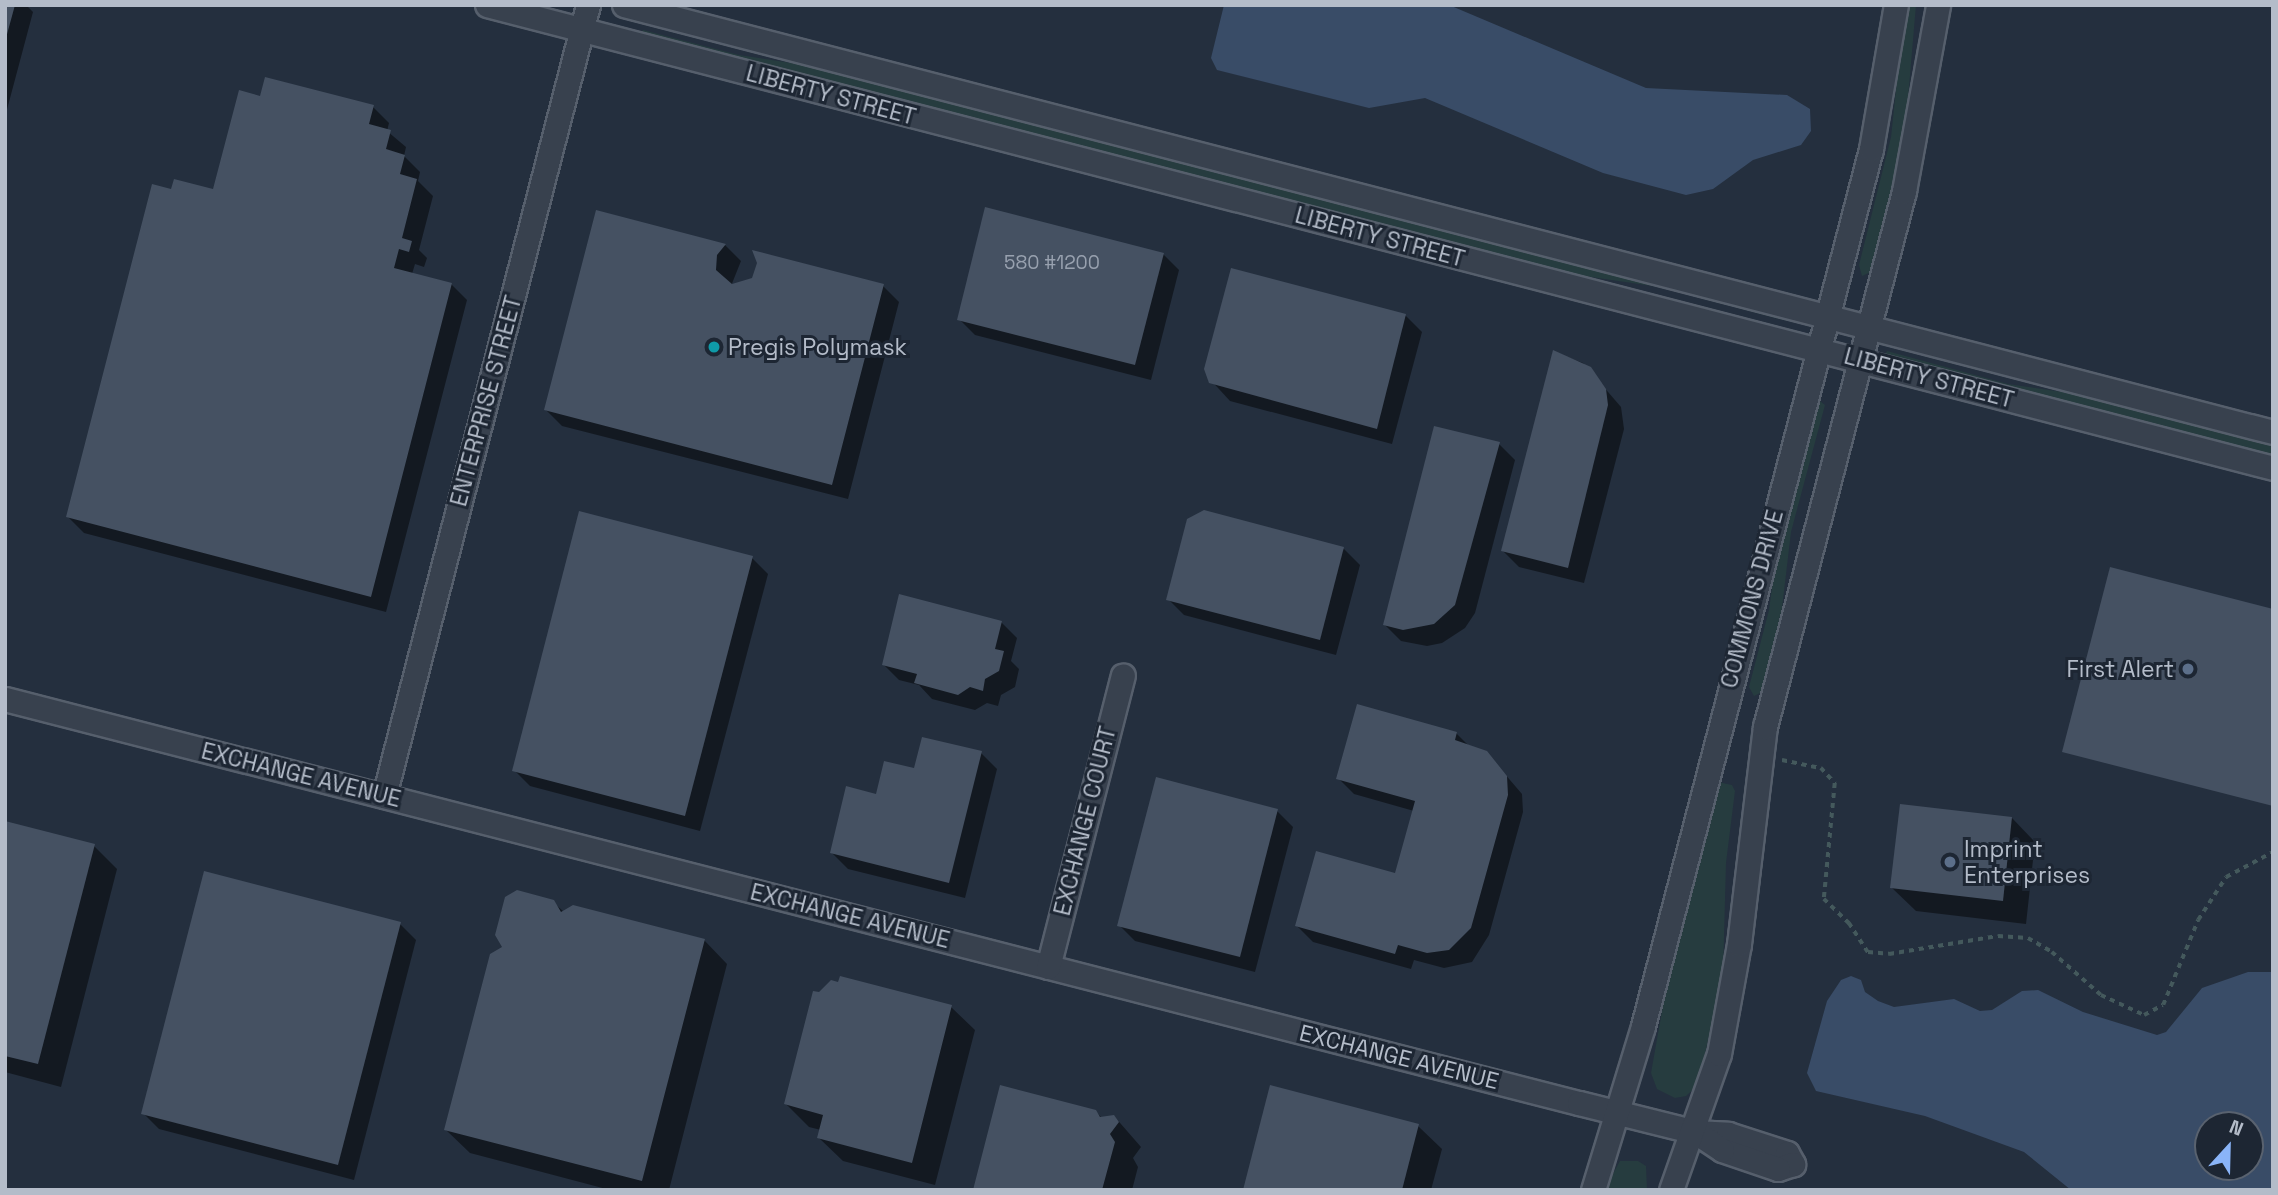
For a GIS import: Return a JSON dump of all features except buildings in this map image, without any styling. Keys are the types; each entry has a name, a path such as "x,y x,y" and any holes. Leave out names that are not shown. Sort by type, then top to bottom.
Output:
{"street":[{"name":"LIBERTY STREET","path":"487,5 2273,468"},
{"name":"ENTERPRISE STREET","path":"384,796 589,5"},
{"name":"LIBERTY STREET","path":"624,5 2273,432"},
{"name":"COMMONS DRIVE","path":"1593,1190 1618,1113 1871,149 1896,5"},
{"name":"COMMONS DRIVE","path":"1671,1190 1695,1132 1730,996 1765,727 1918,130 1938,5"},
{"name":"EXCHANGE COURT","path":"1048,967 1123,674"},
{"name":"EXCHANGE AVENUE","path":"5,699 1695,1132"}],"path":[{"path":"1780,760 1821,768 1835,783 1824,899 1849,923 1860,947 1889,954 1998,936 2028,939 2052,952 2101,995 2144,1015 2163,1005 2198,920 2226,877 2273,852"}],"green space":[{"path":"1905,5 1916,5 1904,145 1871,272 1862,276 1859,265 1891,137"},
{"path":"643,30 739,55 843,71 1789,317 1787,321 1659,287 1557,272 640,35"},
{"path":"1887,351 2008,384 2117,400 2273,441 2273,457 1884,357"},
{"path":"1816,398 1825,405 1791,532 1782,608 1762,692 1754,696 1749,687 1769,610 1780,528"},
{"path":"1718,782 1732,785 1735,791 1726,863 1723,974 1698,1085 1686,1096 1675,1098 1657,1089 1651,1073 1675,938"},
{"path":"1620,1161 1638,1161 1646,1166 1647,1190 1604,1190"}],"water":[{"path":"1224,5 1449,5 1646,88 1787,95 1810,109 1811,131 1801,145 1753,160 1713,189 1686,195 1603,173 1425,98 1369,108 1217,70 1211,58"},
{"path":"2248,972 2273,972 2273,1190 2071,1190 2024,1152 1925,1116 1816,1091 1807,1073 1827,1001 1841,980 1851,976 1861,980 1865,992 1894,1007 1954,999 1980,1011 1992,1010 2022,991 2038,990 2083,1012 2157,1035 2166,1032 2202,988"}],"place":[{"name":"Pregis Polymask","path":"714,347"},
{"name":"First Alert","path":"2188,669"},
{"name":"Imprint Enterprises","path":"1950,862"}]}
